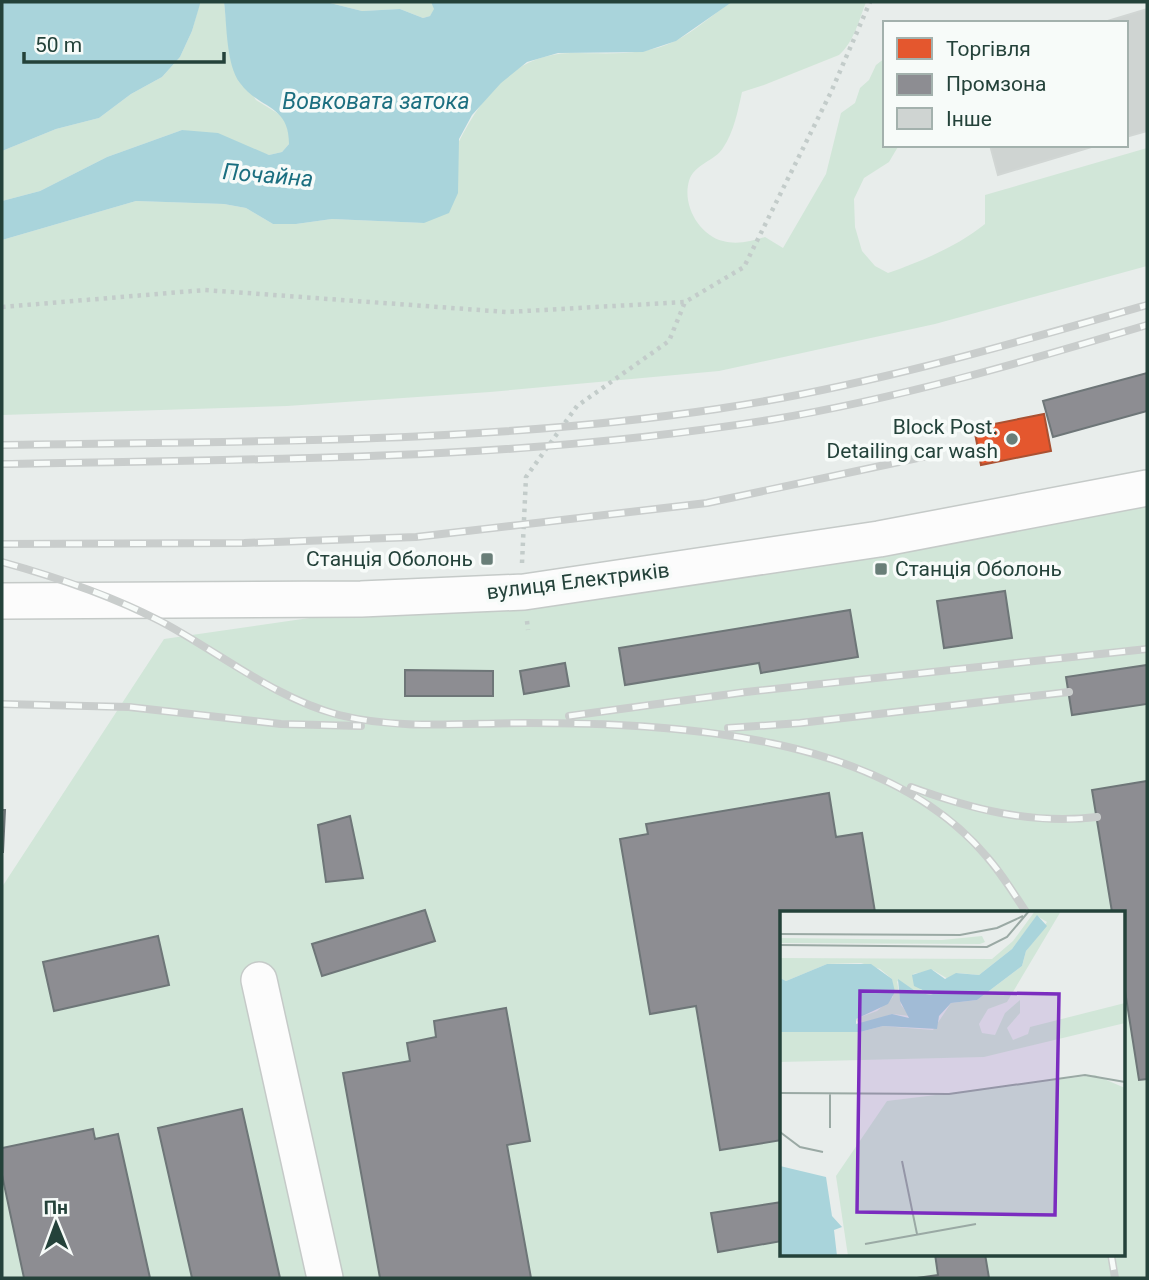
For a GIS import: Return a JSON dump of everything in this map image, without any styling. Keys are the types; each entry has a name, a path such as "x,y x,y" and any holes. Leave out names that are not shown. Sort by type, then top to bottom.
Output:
{"street":[{"name":"вулиця Електриків","path":"2,601 360,599 524,592 879,539 1147,488"},
{"path":"259,980 325,1278"}],"path":[{"path":"2,307 205,290 507,312 685,302 744,267 831,92 870,2"},
{"path":"528,631 521,559 526,477 577,406 669,341 685,302"}],"green space":[{"path":"200,2 224,2 230,57 256,100 282,116 289,129 289,144 282,152 269,155 182,130 107,157 40,191 2,201 2,151 56,129 99,118 131,94 162,77 180,57 192,31"},
{"path":"326,2 431,2 435,9 430,16 423,18 400,9 362,11"},
{"path":"732,2 866,2 852,37 839,55 742,92 727,142 719,152 695,170 687,190 694,218 714,238 734,243 765,237 783,248 826,174 841,113 855,103 860,88 883,60 883,147 898,147 889,162 864,178 854,199 855,227 862,251 875,266 888,273 963,239 985,224 985,195 1147,148 1147,266 935,324 719,371 490,392 287,406 2,415 2,240 136,201 224,204 246,208 273,224 332,219 424,223 446,168 475,114 493,90 514,71 540,58 570,53 650,50 690,32"},
{"path":"1147,497 1147,1278 2,1278 2,887 164,639"}],"water":[{"path":"2,2 200,4 180,57 162,77 131,94 99,118 56,129 2,151"},
{"name":"Вовковата затока","path":"224,2 326,2 362,11 400,9 423,18 430,16 434,9 431,2 732,2 676,41 643,52 558,53 527,62 501,83 472,115 459,139 458,193 449,213 424,223 332,219 273,224 246,208 224,204 136,201 2,240 2,201 40,191 107,157 182,130 218,133 269,155 282,152 289,144 284,121 279,114 248,92 235,75 228,44"}],"building: Торгівля":[{"name":"Block Post. Detailing car wash","path":"1044,414 1051,451 981,465 974,428"}],"building: Промзона":[{"path":"1147,373 1147,411 1053,437 1043,401"},
{"path":"1005,591 1012,638 944,648 937,601"},
{"path":"850,610 858,657 761,673 759,663 625,685 619,648"},
{"path":"565,663 569,686 524,694 520,671"},
{"path":"1147,665 1147,704 1072,715 1066,677"},
{"path":"405,670 493,671 493,696 405,696"},
{"path":"1147,781 1147,1079 1139,1080 1124,984 1124,911 1112,911 1092,790"},
{"path":"829,793 836,837 862,833 875,911 780,911 780,1140 720,1150 696,1006 650,1014 620,839 648,834 646,824"},
{"path":"2,810 5,810 3,852 2,852"},
{"path":"350,816 363,878 326,882 318,825"},
{"path":"425,910 435,941 322,976 312,944"},
{"path":"158,936 169,985 54,1011 43,962"},
{"path":"506,1008 530,1141 507,1145 531,1278 380,1278 343,1073 410,1061 407,1043 436,1037 434,1021"},
{"path":"242,1109 280,1278 192,1278 158,1128"},
{"path":"93,1129 95,1139 118,1134 150,1278 24,1278 2,1175 2,1148"},
{"path":"780,1202 780,1241 718,1252 711,1213"},
{"path":"935,1256 985,1256 989,1278 917,1278 938,1275"}],"building: Інше":[{"path":"1147,9 1147,131 1128,136 1128,21 1108,21"},
{"path":"991,147 1091,147 998,175"}],"railway":[{"path":"2,445 360,439 539,429 628,420 717,409 826,389 987,350 1147,305"},
{"path":"2,464 387,456 483,451 674,433 769,420 865,402 1007,366 1147,325"},
{"path":"2,544 244,543 416,537 707,503 927,456"},
{"path":"2,562 82,587 122,603 182,633 292,698 339,715 408,724 645,726 773,744 834,760 892,784 943,816 987,857 1025,911"},
{"path":"569,716 746,692 1147,649"},
{"path":"728,728 800,723 1069,692"},
{"path":"2,704 129,707 281,724 361,726"},
{"path":"911,787 956,802 1025,817 1097,817"},
{"path":"1111,1256 1115,1278"}],"place":[{"name":"Block Post. Detailing car wash","path":"1012,439"},
{"name":"Станція Оболонь","path":"487,559"},
{"name":"Cтанція Оболонь","path":"881,569"}],"water label":[{"name":"Почайна","path":"268,175"}]}
